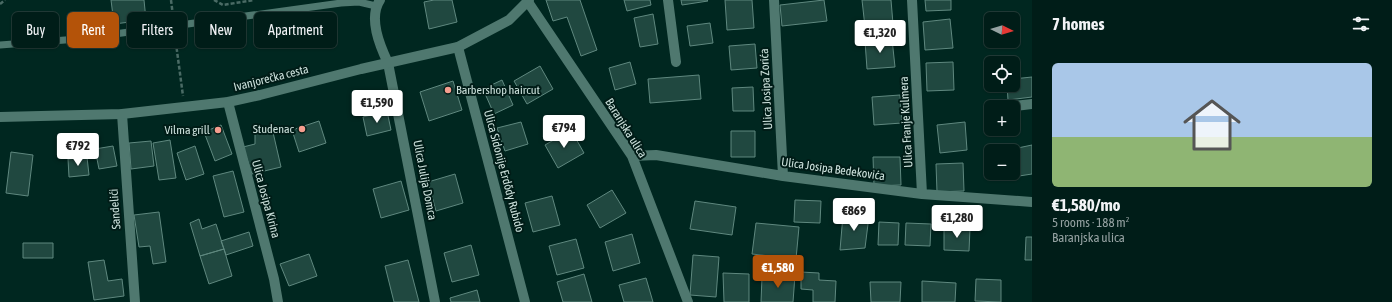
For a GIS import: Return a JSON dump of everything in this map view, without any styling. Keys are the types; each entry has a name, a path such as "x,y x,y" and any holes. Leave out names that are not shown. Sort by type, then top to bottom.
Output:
{"street":[{"path":"668,0 676,62"},
{"name":"Ulica Josipa Zorića","path":"774,0 783,176"},
{"name":"Ulica Franje Kulmera","path":"912,0 922,194"},
{"name":"Ivanjorečka cesta","path":"0,117 122,114 228,102 260,95 458,47 509,20 529,1"},
{"name":"Baranjska ulica","path":"529,1 632,156 688,302"},
{"name":"Ulica Julija Domca","path":"378,3 375,17 378,42 388,63 436,302"},
{"name":"Ulica Sidonije Erdődy Rubido","path":"458,47 525,302"},
{"name":"Ulica Josipa Kirina","path":"228,102 274,279 278,302"},
{"path":"1020,105 1032,104"},
{"name":"Sandelići","path":"122,114 135,302"},
{"name":"Ulica Josipa Bedekovića","path":"632,156 656,155 783,176 922,194 1032,202"}],"lane":[{"path":"0,45 78,39 341,3 378,3"}],"path":[{"path":"0,4 5,0"},
{"path":"171,0 172,12"},
{"path":"214,0 223,5 254,0"},
{"path":"176,48 183,100"}],"building":[{"path":"111,0 144,0 145,12 127,12 127,22 119,23 119,12 112,12"},
{"path":"434,0 452,0 457,22 429,29 424,2"},
{"path":"546,0 580,0 597,50 581,56 567,17 553,21"},
{"path":"624,0 650,0 651,5 627,11"},
{"path":"681,0 707,0 708,1 682,5"},
{"path":"725,0 752,0 754,28 727,30"},
{"path":"824,0 827,21 782,26 780,5"},
{"path":"862,0 891,0 893,24 865,27"},
{"path":"925,0 951,0 951,10 926,11"},
{"path":"653,14 658,44 640,47 634,18"},
{"path":"950,19 953,48 925,50 923,22"},
{"path":"710,23 713,43 690,46 687,26"},
{"path":"892,39 895,67 867,69 865,41"},
{"path":"755,44 757,68 731,70 729,46"},
{"path":"630,62 636,84 615,90 609,68"},
{"path":"953,62 954,90 927,91 926,63"},
{"path":"540,66 553,89 527,104 514,81"},
{"path":"699,75 701,99 650,103 648,79"},
{"path":"1032,77 1032,97 1008,100 1007,92 1020,92 1020,78"},
{"path":"502,80 513,105 494,114 483,89"},
{"path":"453,81 462,110 429,121 420,92"},
{"path":"753,87 754,111 733,111 732,88"},
{"path":"900,95 902,123 874,125 872,97"},
{"path":"387,111 391,130 367,136 363,117"},
{"path":"319,121 326,143 299,152 292,130"},
{"path":"521,122 528,144 505,151 497,128"},
{"path":"965,122 967,150 940,153 937,125"},
{"path":"221,125 232,154 215,161 204,132"},
{"path":"272,128 281,167 252,174 243,147 255,144 255,132"},
{"path":"571,130 584,153 558,168 545,145"},
{"path":"731,131 755,131 755,157 731,157"},
{"path":"170,140 176,178 159,180 153,143"},
{"path":"151,141 154,166 131,169 129,143"},
{"path":"1032,145 1032,174 1020,176 1020,148"},
{"path":"113,146 117,166 99,169 95,149"},
{"path":"195,146 204,174 186,180 177,153"},
{"path":"11,152 33,155 28,196 6,193"},
{"path":"87,157 89,175 69,177 68,159"},
{"path":"873,157 900,157 901,185 874,186"},
{"path":"963,163 964,191 937,192 936,164"},
{"path":"233,171 244,212 224,217 213,176"},
{"path":"455,174 463,203 436,211 428,182"},
{"path":"401,181 409,210 381,218 373,189"},
{"path":"612,190 626,213 600,228 587,205"},
{"path":"552,196 560,225 533,232 525,203"},
{"path":"795,200 821,201 820,223 794,222"},
{"path":"695,201 736,207 732,235 690,229"},
{"path":"159,212 166,262 153,264 150,246 139,247 134,215"},
{"path":"843,215 869,216 865,248 840,250"},
{"path":"199,219 202,229 216,224 224,249 200,256 190,223"},
{"path":"879,222 899,223 898,245 878,245"},
{"path":"756,223 799,227 796,259 752,254"},
{"path":"906,223 931,224 930,246 905,245"},
{"path":"944,227 970,228 969,251 944,250"},
{"path":"249,232 253,246 226,255 221,241"},
{"path":"632,234 640,263 613,271 605,242"},
{"path":"1026,237 1032,237 1032,260 1025,260"},
{"path":"576,239 584,268 557,275 549,246"},
{"path":"23,243 53,243 53,258 23,258"},
{"path":"471,245 479,275 452,282 444,253"},
{"path":"224,249 232,276 209,284 200,256"},
{"path":"309,254 317,276 289,286 280,264"},
{"path":"693,255 719,257 716,297 690,295"},
{"path":"104,260 108,281 122,279 124,296 94,300 88,262"},
{"path":"408,260 419,302 394,302 385,266"},
{"path":"801,272 819,273 819,280 836,281 835,302 813,302 813,290 801,289"},
{"path":"723,273 749,274 749,302 724,302"},
{"path":"584,274 592,302 563,302 557,282"},
{"path":"795,275 793,302 761,302 762,277"},
{"path":"646,278 653,302 624,302 619,285"},
{"path":"976,279 1001,280 1001,302 975,301"},
{"path":"922,281 956,283 955,302 922,302"},
{"path":"870,282 901,282 900,302 871,302"},
{"path":"477,290 480,302 451,302 450,298"}],"place":[{"name":"Barbershop haircut","path":"448,90"},
{"name":"Studenac","path":"302,129"},
{"name":"Vilma grill","path":"218,130"}]}
